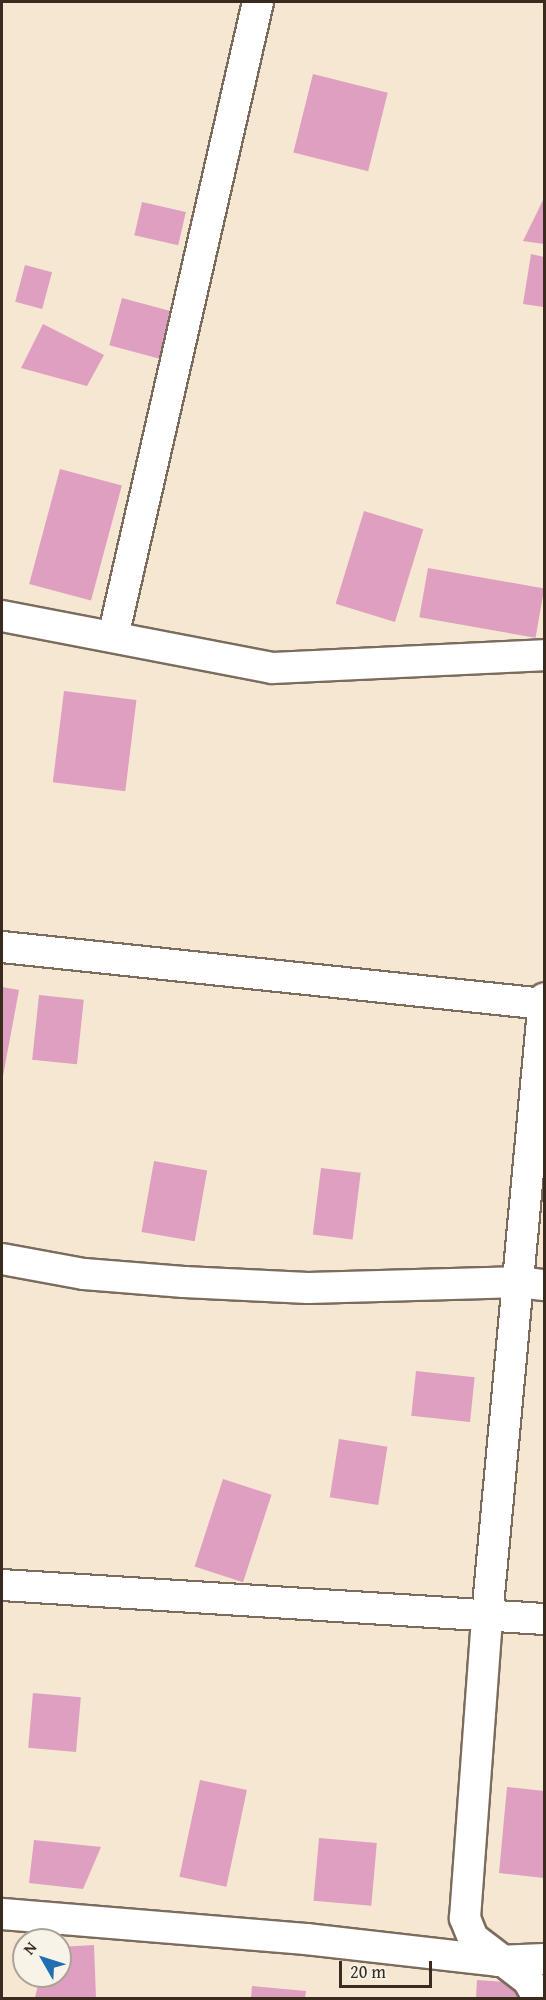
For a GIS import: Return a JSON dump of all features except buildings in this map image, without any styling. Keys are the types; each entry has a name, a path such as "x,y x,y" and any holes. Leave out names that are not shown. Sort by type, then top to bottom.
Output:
{"street":[{"path":"113,637 258,2"},
{"path":"2,616 272,668 544,655"},
{"path":"2,947 544,1005"},
{"path":"538,1998 528,1980 498,1961 472,1938 465,1918 487,1617 531,1284 544,999"},
{"path":"2,1259 84,1274 308,1288 531,1284"},
{"path":"2,1585 544,1619"},
{"path":"2,1914 306,1939 498,1961 544,1959"}]}
